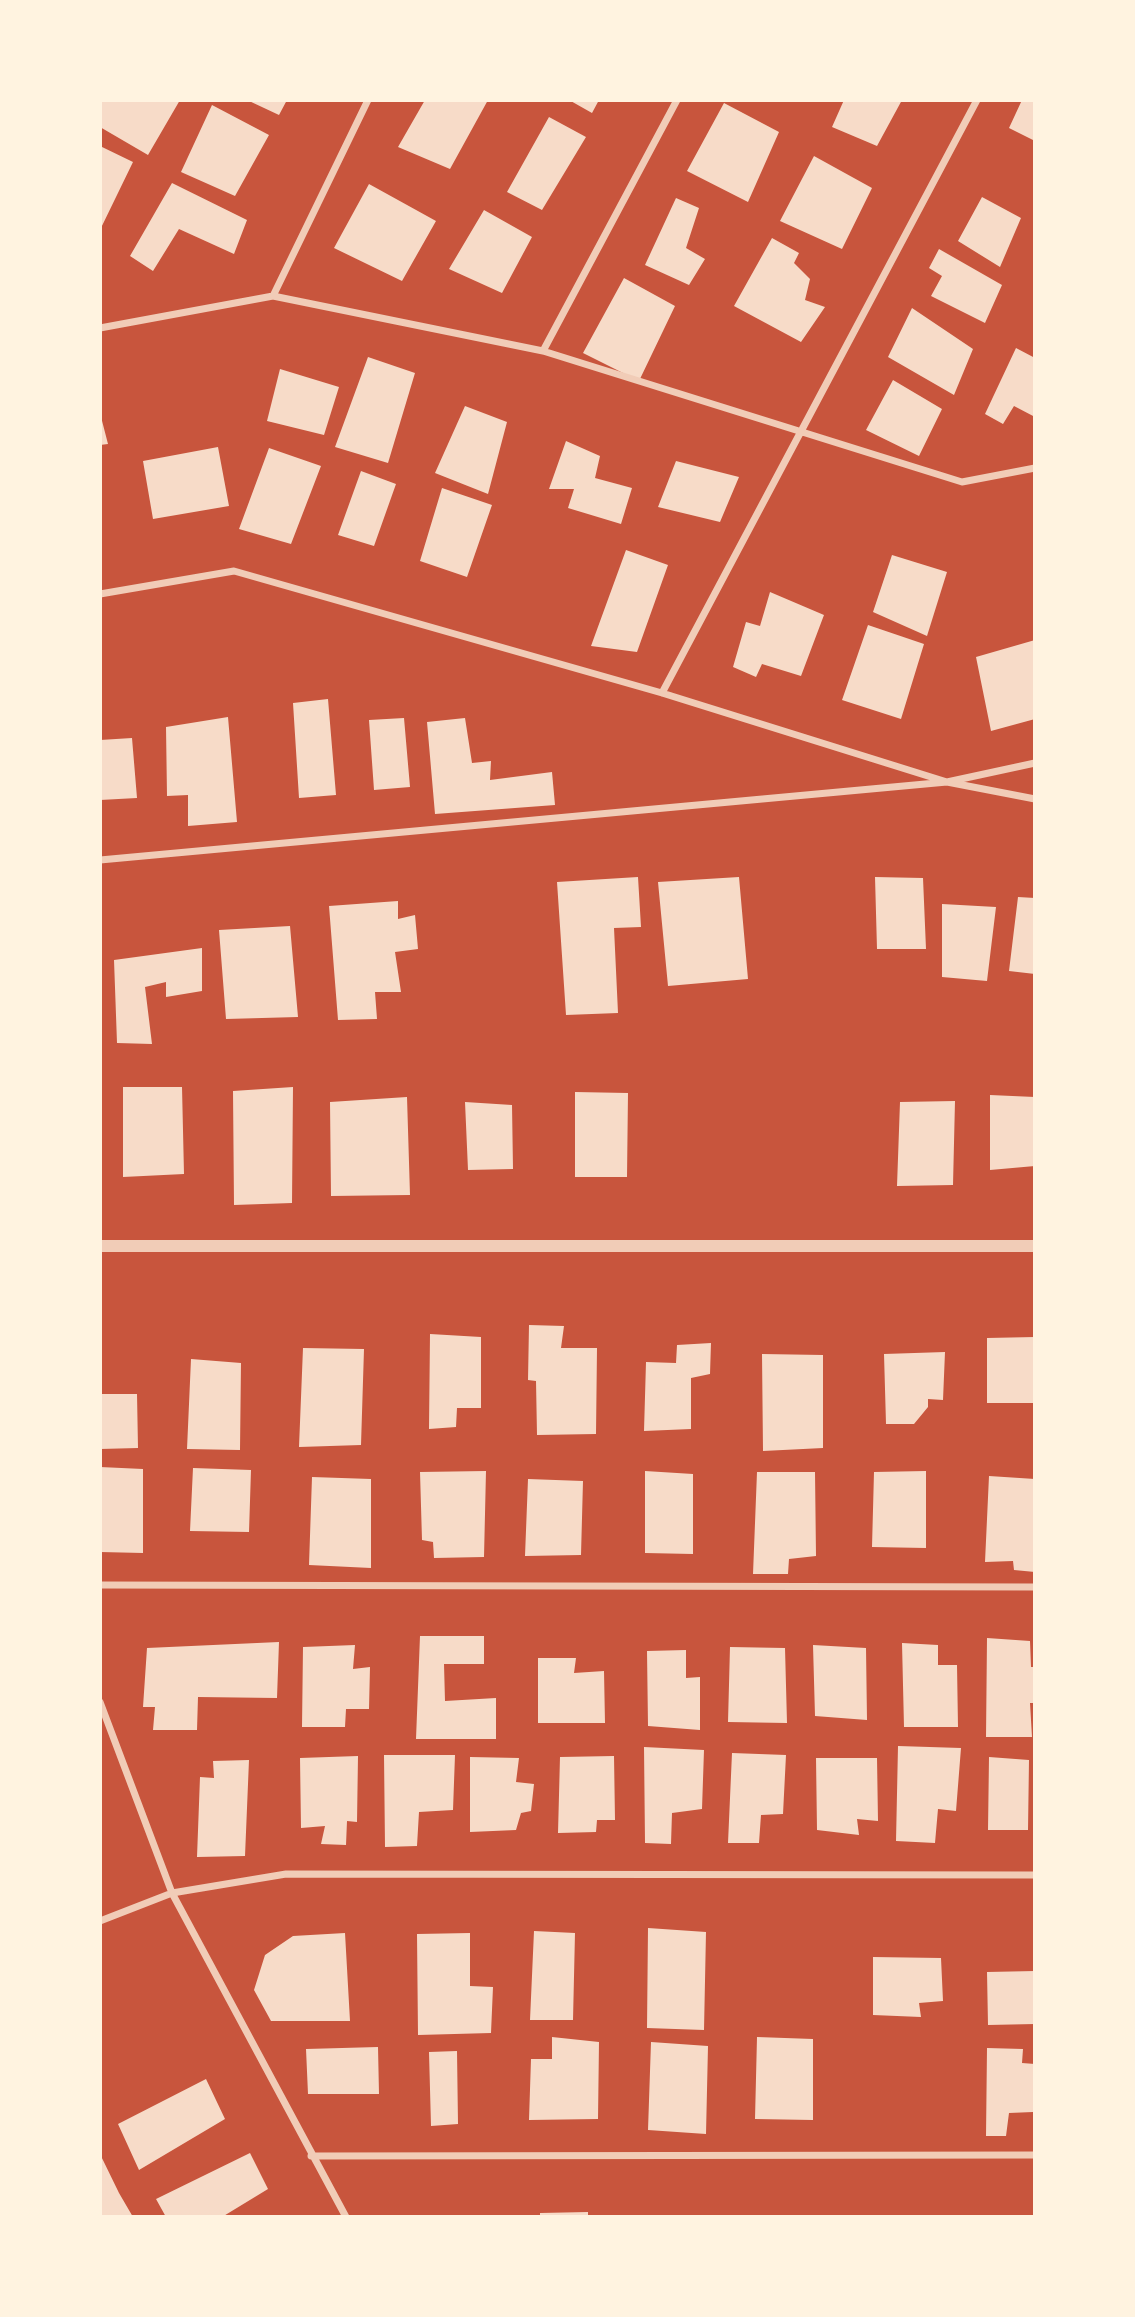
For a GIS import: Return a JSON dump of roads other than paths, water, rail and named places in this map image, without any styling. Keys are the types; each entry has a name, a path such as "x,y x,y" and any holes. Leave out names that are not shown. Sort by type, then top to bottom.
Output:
{"street":[{"path":"273,296 368,100"},
{"path":"543,351 677,100"},
{"path":"662,692 977,100"},
{"path":"100,328 273,296 543,351 961,482 1035,468"},
{"path":"100,593 234,571 662,692 947,782 1035,799"},
{"path":"100,860 947,782 1035,763"},
{"path":"100,1246 1035,1246"},
{"path":"100,1585 1035,1587"},
{"path":"100,1702 172,1892 311,2157 346,2217"},
{"path":"100,1921 172,1892 286,1874 1035,1875"},
{"path":"311,2157 1035,2155"}]}
